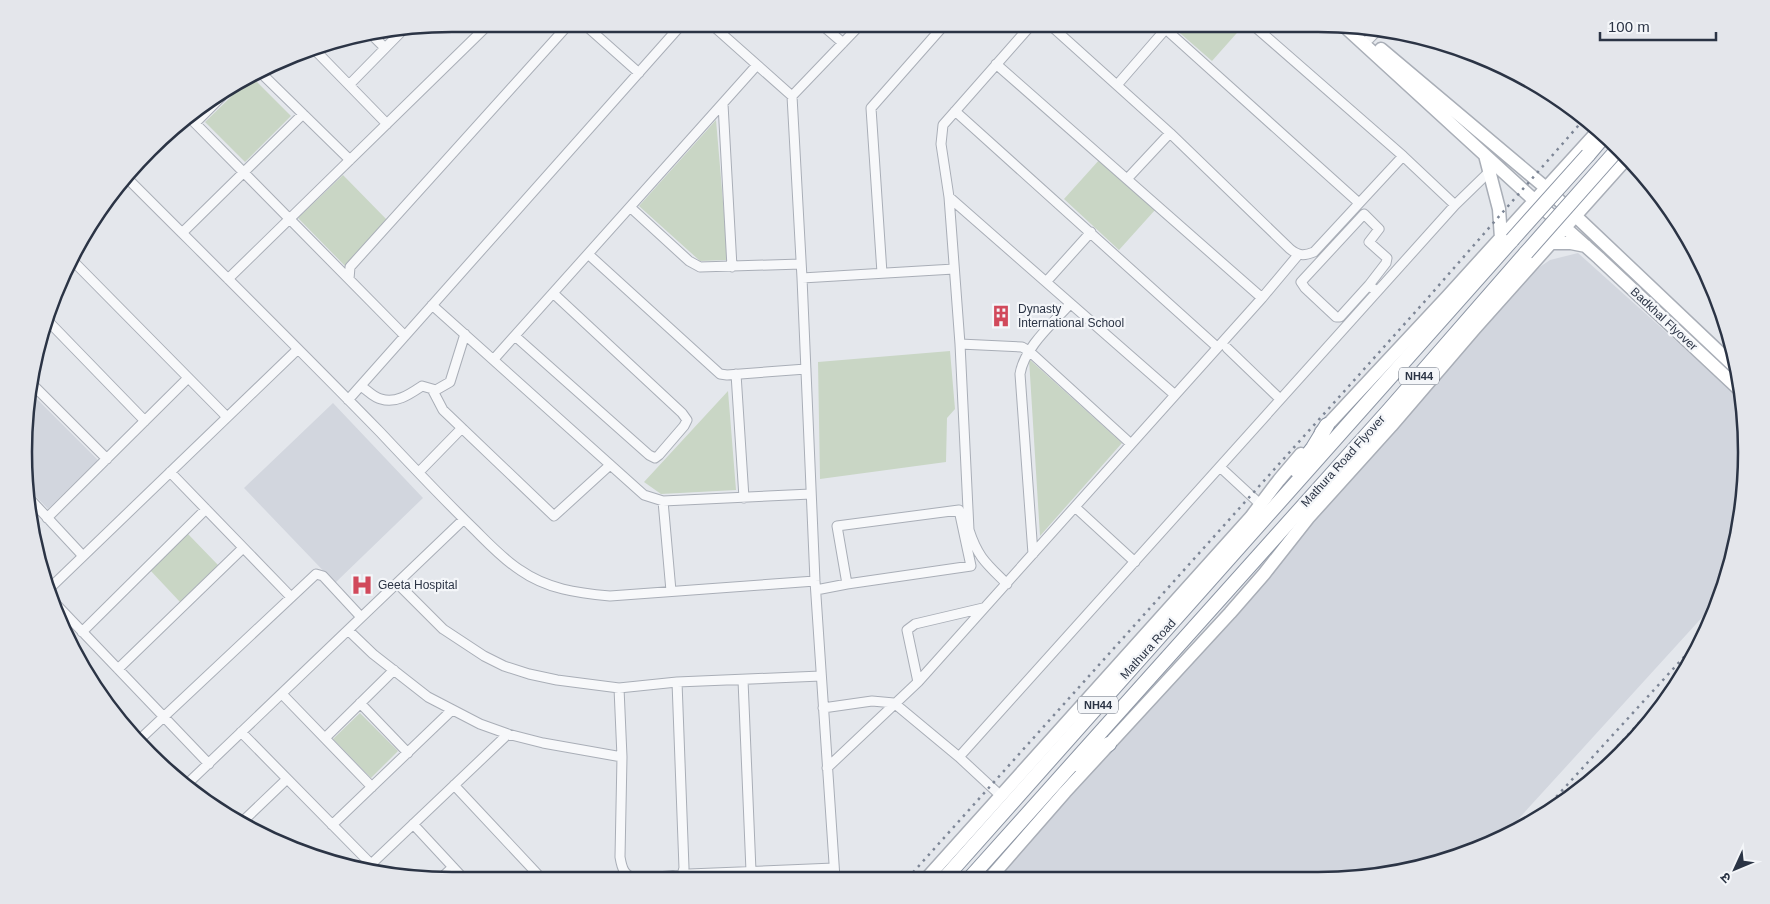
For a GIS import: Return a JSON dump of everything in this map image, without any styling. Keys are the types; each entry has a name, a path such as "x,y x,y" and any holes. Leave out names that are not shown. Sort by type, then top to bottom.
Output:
{"highway":[{"name":"Mathura Road Flyover","path":"1252,532 1600,141"},
{"name":"Mathura Road Flyover","path":"1065,771 1614,154"},
{"path":"1252,532 1274,497 1313,448 1327,424"},
{"name":"Mathura Road","path":"949,872 1252,532"},
{"path":"1065,771 1110,744"},
{"name":"NH44","path":"975,872 1065,771"}],"main road":[{"name":"Badkhal Flyover","path":"1353,34 1586,246 1731,382"},
{"name":"Badkhal Flyover","path":"1377,37 1576,215 1727,359"},
{"path":"932,872 1229,542 1327,424 1514,224 1593,135"},
{"path":"1485,155 1498,209 1501,238"},
{"path":"1576,155 1576,163 1586,174 1598,181 1608,179"},
{"path":"995,872 1236,607 1308,518 1622,163"},
{"path":"1595,233 1590,223 1589,215 1594,206 1628,169"},
{"path":"1514,224 1528,227 1547,247"},
{"path":"1547,247 1571,243 1586,246"}],"street":[{"path":"228,279 481,32"},
{"path":"349,279 350,267 562,32"},
{"path":"593,32 639,73"},
{"path":"348,400 675,32"},
{"path":"720,32 792,96 815,586 834,872"},
{"path":"830,32 844,44"},
{"path":"792,96 854,32"},
{"path":"882,273 871,108 938,32"},
{"path":"1007,584 980,556 969,530 960,344 949,197 941,144 943,125 1025,32"},
{"path":"1058,32 1170,133 1290,250 1298,255 1314,252 1403,156"},
{"path":"1117,84 1160,32"},
{"path":"1172,32 1359,203"},
{"path":"1263,32 1403,156 1455,205"},
{"path":"349,85 397,36"},
{"path":"377,40 385,48"},
{"path":"319,54 387,124"},
{"path":"996,64 1262,298"},
{"path":"494,359 757,65"},
{"path":"265,77 350,160"},
{"path":"723,104 732,267"},
{"path":"955,111 1280,399"},
{"path":"204,114 195,123 405,336"},
{"path":"182,233 303,114"},
{"path":"1127,179 1170,133"},
{"path":"959,757 1455,205 1489,172"},
{"path":"131,183 507,561 541,583 582,594 610,596 671,591 847,584 971,566 959,510 837,526 847,584"},
{"path":"949,197 1174,395"},
{"path":"630,207 689,262 700,267 801,264"},
{"path":"827,768 918,682 1174,395 1222,348 1262,298 1296,273 1364,214 1379,229 1369,242 1387,258 1386,263 1369,285 1340,316 1336,317 1301,282 1296,273 1298,255"},
{"path":"1046,282 1091,232"},
{"path":"588,254 720,374 806,369"},
{"path":"77,265 227,417"},
{"path":"802,278 954,269"},
{"path":"1369,285 1377,292"},
{"path":"514,336 648,455 655,458 659,455 684,426 686,420 682,413 553,293"},
{"path":"1033,554 1020,374 1022,363 1030,350 1070,304"},
{"path":"432,305 644,495 663,501 811,494"},
{"path":"52,326 145,421"},
{"path":"361,386 380,399 391,400 404,398 422,386 436,390 450,382 465,334"},
{"path":"960,344 1022,347 1030,350 1131,444"},
{"path":"54,584 298,349"},
{"path":"736,374 744,498"},
{"path":"47,518 188,378"},
{"path":"37,389 107,459"},
{"path":"432,389 443,410 554,516 610,465"},
{"path":"419,472 462,428"},
{"path":"1220,467 1260,504"},
{"path":"170,472 291,597"},
{"path":"663,501 671,591"},
{"path":"36,506 83,556"},
{"path":"1075,507 1135,562"},
{"path":"82,632 206,509"},
{"path":"191,780 464,519"},
{"path":"118,669 243,548"},
{"path":"144,736 316,574 323,576 361,617"},
{"path":"397,583 443,629 484,656 504,666 529,674 557,680 619,688 677,682 821,676"},
{"path":"918,682 907,630 916,624 984,608"},
{"path":"64,613 209,764"},
{"path":"348,630 428,697 452,710 508,734 543,743 622,757"},
{"path":"324,738 394,670"},
{"path":"743,680 751,871"},
{"path":"677,682 683,872"},
{"path":"619,688 622,757 622,867 624,872"},
{"path":"282,694 372,787"},
{"path":"824,708 872,701 894,703 959,757 1001,796"},
{"path":"360,703 408,753"},
{"path":"332,826 452,710"},
{"path":"241,732 332,826 363,861"},
{"path":"372,863 508,734"},
{"path":"247,818 287,779"},
{"path":"454,785 532,872"},
{"path":"413,824 458,872"},
{"path":"448,872 453,867"},
{"path":"740,872 834,868"}],"shaded area":[{"path":"1578,253 1733,392 1738,452 1734,507 1723,561 1706,613 1516,821 1479,840 1427,857 1373,868 1345,871 993,872 1528,275 1550,260"},
{"path":"36,398 98,460 48,509 35,495 32,452"},
{"path":"333,403 423,498 335,583 244,488"}],"green space":[{"path":"1179,32 1238,32 1212,61"},
{"path":"256,81 291,116 245,162 205,122 234,94"},
{"path":"716,120 728,260 700,261 639,206"},
{"path":"1100,159 1155,210 1119,250 1064,199"},
{"path":"343,175 389,222 348,269 298,218"},
{"path":"950,351 955,409 947,418 946,462 820,479 818,362"},
{"path":"1029,359 1122,443 1040,536"},
{"path":"728,391 736,490 661,494 644,482"},
{"path":"188,534 218,565 180,602 150,570"},
{"path":"360,713 398,751 371,778 333,739"}],"railway":[{"path":"913,872 1426,300 1579,124"},
{"path":"1555,798 1683,658"}],"place":[{"name":"Dynasty International School","path":"1001,316"},
{"name":"Geeta Hospital","path":"362,585"}]}
